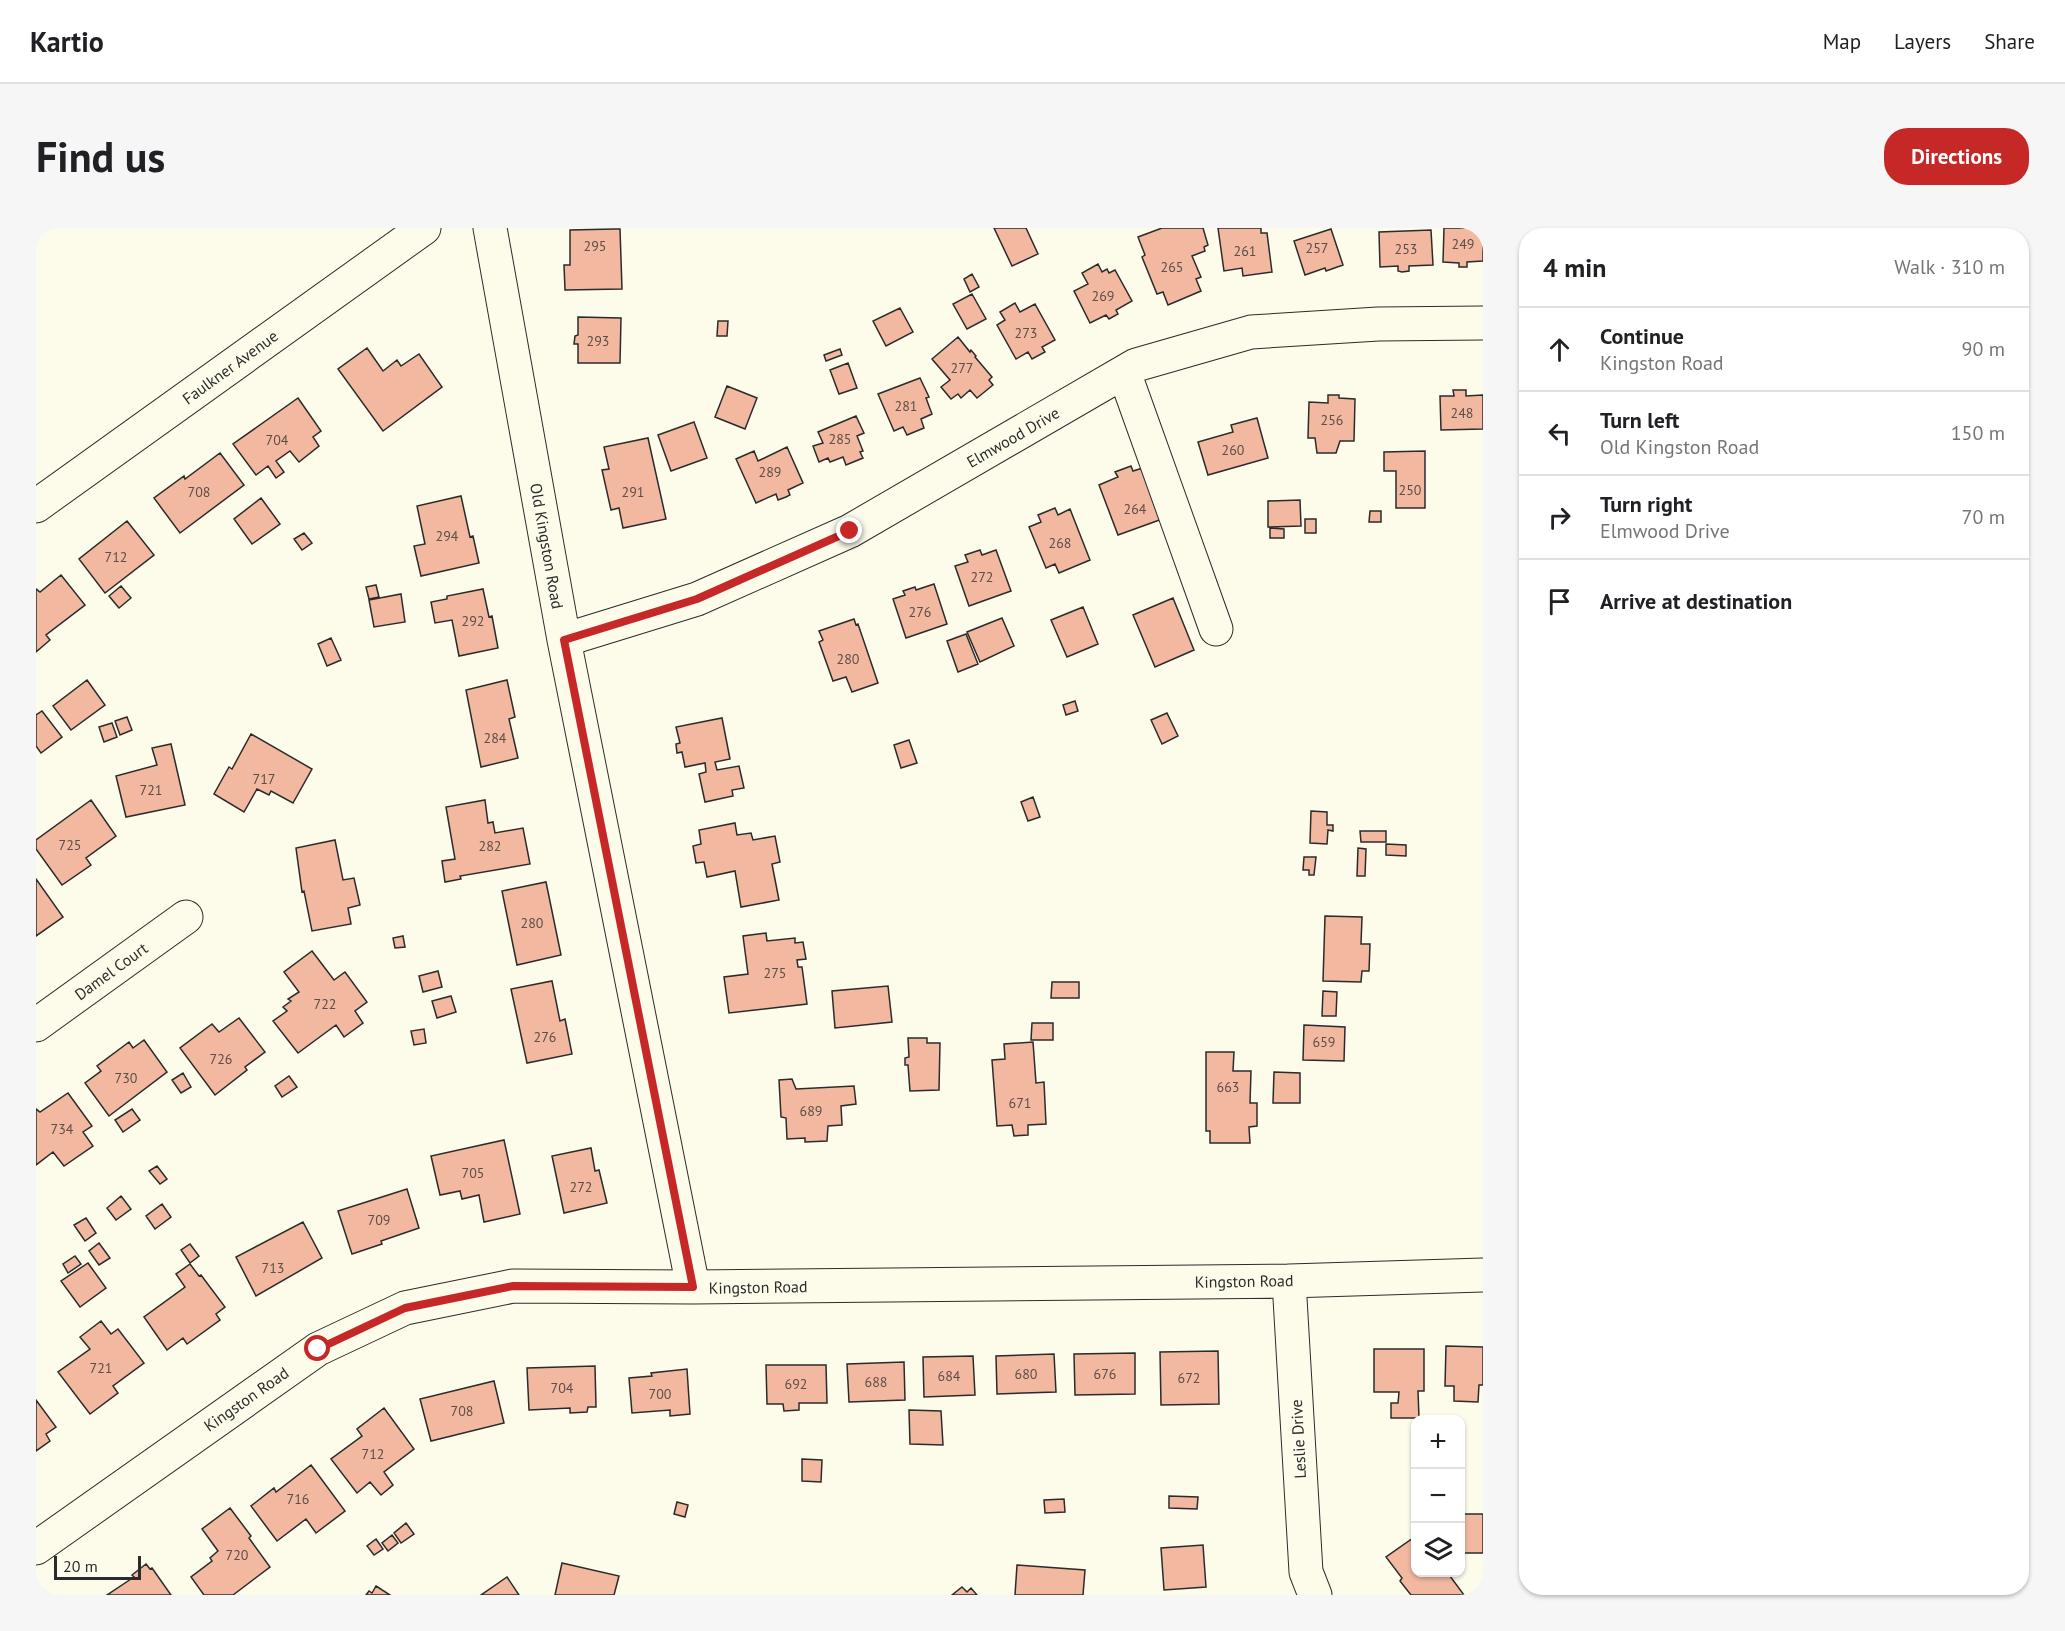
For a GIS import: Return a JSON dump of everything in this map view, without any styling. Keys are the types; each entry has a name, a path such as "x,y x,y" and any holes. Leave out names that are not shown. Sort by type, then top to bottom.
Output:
{"street":[{"name":"Faulkner Avenue","path":"36,506 424,228"},
{"name":"Old Kingston Road","path":"490,228 564,640 693,1287"},
{"name":"Elmwood Drive","path":"564,640 697,599 850,531 1136,364 1251,332 1378,324 1483,323"},
{"path":"1124,372 1216,629"},
{"name":"Damel Court","path":"36,1025 186,917"},
{"name":"Kingston Road","path":"36,1548 318,1349 405,1308 513,1286 693,1287 1288,1281 1483,1275"},
{"name":"Leslie Drive","path":"1288,1281 1306,1572 1316,1595"}],"building":[{"path":"994,228 1026,228 1038,254 1012,266"},
{"path":"1162,228 1203,228 1208,245 1204,247 1205,251 1192,256 1201,277 1196,279 1201,291 1168,305 1163,292 1157,294 1142,257 1145,255 1138,237"},
{"path":"1218,228 1261,228 1261,233 1267,233 1272,272 1243,276 1242,268 1224,271"},
{"path":"1444,228 1483,228 1483,261 1467,262 1467,267 1459,267 1459,263 1443,262"},
{"path":"620,229 622,289 565,290 564,265 570,265 570,230"},
{"path":"1331,229 1343,265 1305,275 1294,241"},
{"path":"1431,230 1433,265 1409,266 1409,271 1402,272 1398,271 1398,266 1380,267 1379,232"},
{"path":"1098,264 1102,272 1107,269 1109,273 1115,270 1132,301 1116,310 1118,314 1109,319 1106,315 1090,323 1074,291 1088,284 1082,273"},
{"path":"972,274 979,287 970,292 964,279"},
{"path":"972,294 986,319 967,329 953,304"},
{"path":"1015,303 1020,312 1035,304 1055,340 1042,347 1045,352 1032,359 1028,352 1016,359 997,325 1005,320 1000,312"},
{"path":"900,308 913,332 886,346 873,321"},
{"path":"578,317 621,318 620,363 578,363 578,344 574,344 575,336 578,335"},
{"path":"718,321 728,321 727,336 717,336"},
{"path":"958,337 992,377 989,380 993,385 977,398 970,390 961,398 958,394 951,399 941,387 950,380 932,359"},
{"path":"367,348 383,371 397,360 401,366 419,354 442,387 383,431 338,369"},
{"path":"840,349 842,355 826,361 824,355"},
{"path":"848,363 857,388 839,394 830,370"},
{"path":"920,378 929,397 926,398 932,414 921,419 924,428 907,435 903,427 894,431 878,394"},
{"path":"727,386 757,398 745,429 715,417"},
{"path":"1453,390 1466,390 1466,396 1483,395 1483,429 1441,430 1440,396 1454,396"},
{"path":"1328,395 1355,399 1354,441 1340,441 1336,453 1317,453 1315,438 1308,438 1309,402 1328,403"},
{"path":"298,398 321,431 313,437 319,446 299,462 290,451 276,461 284,472 276,478 268,466 256,475 233,444"},
{"path":"856,416 864,433 857,436 863,451 860,452 863,458 846,465 843,457 830,462 828,458 819,462 813,446 823,443 818,432"},
{"path":"1257,418 1268,458 1208,475 1198,442 1233,432 1231,425"},
{"path":"694,422 707,458 671,471 658,435"},
{"path":"648,438 666,519 623,528 619,508 611,510 602,470 609,469 604,447"},
{"path":"787,447 803,483 788,490 790,495 786,497 778,500 776,494 756,503 736,459 754,451 758,461"},
{"path":"1425,451 1425,508 1396,508 1396,471 1384,471 1384,452"},
{"path":"220,453 244,485 180,533 154,498"},
{"path":"1131,466 1133,471 1146,467 1165,518 1118,535 1099,485 1118,477 1115,472"},
{"path":"461,496 470,537 473,536 479,563 421,576 414,546 425,544 417,506"},
{"path":"261,498 280,524 252,544 234,519"},
{"path":"1300,500 1301,526 1268,527 1268,501"},
{"path":"1055,508 1058,515 1070,509 1090,560 1059,573 1055,564 1046,568 1029,527 1041,522 1038,515"},
{"path":"1370,511 1381,511 1381,522 1369,522"},
{"path":"1305,519 1316,519 1316,533 1305,533"},
{"path":"127,521 154,555 105,593 79,559"},
{"path":"1270,528 1284,529 1284,538 1270,538"},
{"path":"304,533 312,543 302,550 294,539"},
{"path":"980,550 982,555 996,550 1011,591 969,606 955,566 968,562 965,555"},
{"path":"61,575 85,605 46,635 50,640 36,652 36,589 40,592"},
{"path":"934,584 947,624 906,638 893,599 905,595 903,591 915,587 916,590"},
{"path":"376,585 379,597 369,599 366,587"},
{"path":"121,586 131,598 119,608 109,596"},
{"path":"483,589 489,617 492,616 498,648 459,656 452,620 435,623 431,602 447,599 447,596"},
{"path":"401,594 405,622 374,627 369,600"},
{"path":"1173,598 1194,650 1155,667 1133,615"},
{"path":"1083,607 1098,644 1067,657 1051,620"},
{"path":"1002,618 1014,646 980,662 967,632"},
{"path":"854,619 856,625 858,624 878,683 852,692 846,677 833,681 819,642 823,640 819,631"},
{"path":"966,634 978,664 958,672 947,641"},
{"path":"331,638 341,660 327,666 318,644"},
{"path":"87,680 105,705 71,730 53,706"},
{"path":"507,680 515,717 509,719 518,758 481,767 466,690"},
{"path":"1075,701 1078,711 1066,715 1063,705"},
{"path":"42,711 62,737 41,753 36,746 36,715"},
{"path":"1167,713 1178,736 1162,744 1151,720"},
{"path":"127,717 132,730 120,735 115,721"},
{"path":"722,718 730,759 715,762 717,770 739,766 744,788 732,790 733,796 705,802 699,774 706,772 705,763 685,767 682,752 677,753 676,744 680,743 676,727"},
{"path":"112,723 117,737 104,742 99,727"},
{"path":"251,734 312,769 293,803 271,791 269,795 257,789 244,812 214,794 229,767 232,769"},
{"path":"909,740 917,763 901,768 894,745"},
{"path":"171,744 185,805 126,817 116,776 157,765 152,748"},
{"path":"1033,797 1040,817 1028,821 1021,802"},
{"path":"91,800 116,836 86,858 91,865 62,885 36,849 36,840"},
{"path":"485,800 488,823 493,822 495,833 523,828 530,864 460,876 461,879 445,882 442,861 455,859 446,807"},
{"path":"1311,811 1327,812 1327,825 1333,825 1333,831 1328,830 1327,844 1310,843"},
{"path":"735,823 737,835 751,833 753,840 775,836 780,862 772,864 779,900 741,907 735,871 707,877 704,862 696,863 693,846 701,844 699,830"},
{"path":"1360,831 1386,831 1386,842 1361,842"},
{"path":"335,840 343,880 354,878 360,905 348,908 351,924 312,931 304,891 302,892 296,848"},
{"path":"1386,844 1406,845 1406,856 1386,855"},
{"path":"1358,848 1366,849 1365,876 1357,876"},
{"path":"1304,857 1316,857 1314,875 1309,875 1309,870 1303,870"},
{"path":"36,879 63,917 36,936"},
{"path":"546,882 561,955 517,965 502,891"},
{"path":"1325,916 1362,917 1361,944 1370,944 1369,971 1362,971 1361,982 1323,981"},
{"path":"766,933 767,941 795,938 795,943 803,942 806,959 797,960 798,967 802,967 807,1004 729,1013 724,977 748,974 743,936"},
{"path":"403,936 405,947 395,948 393,938"},
{"path":"312,951 334,980 345,972 367,1002 355,1011 363,1023 344,1037 336,1025 298,1053 273,1021 287,1011 283,1007 291,1001 288,999 299,992 284,972"},
{"path":"438,971 442,987 423,992 419,976"},
{"path":"552,981 560,1021 565,1019 572,1054 527,1063 511,989"},
{"path":"1052,982 1079,982 1079,998 1051,998"},
{"path":"888,986 892,1022 835,1028 832,991"},
{"path":"1323,991 1337,992 1336,1016 1322,1016"},
{"path":"451,996 456,1012 437,1018 432,1001"},
{"path":"239,1018 265,1052 245,1067 247,1070 215,1095 180,1048 212,1024 219,1032"},
{"path":"1032,1023 1053,1023 1053,1040 1031,1040"},
{"path":"1304,1025 1345,1027 1344,1061 1303,1060"},
{"path":"424,1029 426,1043 414,1045 411,1031"},
{"path":"908,1038 927,1038 927,1043 940,1043 939,1090 910,1091 908,1065 905,1065 905,1058 909,1057"},
{"path":"144,1040 167,1072 109,1116 85,1083 101,1071 97,1066 129,1042 133,1048"},
{"path":"1033,1042 1036,1083 1044,1082 1046,1124 1028,1125 1028,1135 1014,1136 1012,1125 997,1126 992,1060 1005,1059 1004,1044"},
{"path":"1206,1052 1234,1052 1233,1071 1251,1071 1250,1103 1257,1103 1257,1126 1249,1127 1250,1143 1210,1143 1210,1131 1206,1131"},
{"path":"1274,1072 1300,1073 1300,1103 1273,1103"},
{"path":"183,1073 191,1087 181,1093 172,1080"},
{"path":"289,1076 297,1087 282,1097 275,1086"},
{"path":"792,1079 796,1089 854,1086 856,1104 841,1106 842,1125 828,1126 827,1141 805,1142 805,1138 787,1139 786,1118 781,1117 779,1080"},
{"path":"68,1093 92,1126 83,1132 93,1146 64,1166 53,1152 36,1165 36,1109 40,1112"},
{"path":"132,1109 140,1120 123,1132 115,1120"},
{"path":"504,1140 520,1214 484,1222 479,1195 462,1199 460,1191 440,1195 431,1156"},
{"path":"591,1148 595,1171 599,1170 607,1203 564,1213 552,1156"},
{"path":"157,1166 167,1179 160,1184 149,1171"},
{"path":"407,1189 419,1228 352,1254 338,1211"},
{"path":"121,1196 131,1209 116,1220 107,1208"},
{"path":"162,1204 171,1217 155,1229 146,1216"},
{"path":"86,1218 96,1233 85,1241 74,1225"},
{"path":"303,1222 322,1258 256,1296 236,1257"},
{"path":"99,1243 110,1258 99,1265 89,1251"},
{"path":"190,1244 199,1256 190,1263 181,1250"},
{"path":"75,1256 81,1264 68,1273 63,1264"},
{"path":"88,1263 106,1288 80,1307 61,1281"},
{"path":"190,1264 225,1307 216,1314 220,1320 187,1344 183,1338 167,1350 144,1317 185,1287 176,1274"},
{"path":"101,1321 111,1334 118,1329 144,1363 113,1386 118,1393 90,1414 58,1372 90,1349 80,1337"},
{"path":"1446,1346 1483,1347 1483,1385 1479,1385 1478,1402 1454,1401 1454,1386 1445,1386"},
{"path":"1374,1349 1424,1349 1424,1391 1418,1391 1419,1415 1411,1415 1411,1418 1391,1418 1391,1403 1398,1403 1399,1392 1374,1392"},
{"path":"1218,1351 1219,1404 1161,1405 1160,1352"},
{"path":"1135,1353 1135,1394 1075,1395 1074,1354"},
{"path":"1054,1354 1056,1392 997,1394 996,1356"},
{"path":"973,1356 975,1395 924,1397 923,1357"},
{"path":"904,1362 905,1400 849,1402 847,1364"},
{"path":"766,1365 826,1365 827,1403 799,1403 799,1410 784,1411 783,1404 767,1404"},
{"path":"595,1366 596,1407 588,1407 587,1412 570,1413 570,1408 529,1410 527,1368"},
{"path":"687,1369 690,1414 670,1416 670,1410 632,1413 629,1378"},
{"path":"494,1381 504,1423 431,1441 420,1399"},
{"path":"36,1400 56,1427 46,1434 50,1441 36,1451"},
{"path":"384,1408 414,1449 384,1472 393,1485 381,1495 370,1482 357,1493 331,1459 362,1436 357,1429"},
{"path":"909,1410 941,1411 943,1445 910,1444"},
{"path":"802,1459 822,1460 821,1482 802,1481"},
{"path":"311,1465 345,1511 316,1533 306,1519 277,1541 251,1506 274,1488 276,1492"},
{"path":"1169,1496 1198,1497 1197,1509 1169,1508"},
{"path":"1064,1499 1065,1512 1045,1513 1044,1500"},
{"path":"677,1502 688,1505 685,1517 674,1514"},
{"path":"230,1508 270,1567 233,1595 204,1595 191,1577 212,1561 210,1558 218,1551 202,1529"},
{"path":"1465,1514 1483,1514 1483,1553 1465,1553"},
{"path":"406,1523 414,1534 401,1543 394,1533"},
{"path":"392,1535 398,1543 388,1551 382,1543"},
{"path":"376,1539 383,1549 374,1555 367,1546"},
{"path":"1411,1540 1411,1577 1451,1577 1464,1595 1411,1595 1400,1581 1402,1578 1386,1557"},
{"path":"1203,1545 1206,1587 1164,1590 1161,1548"},
{"path":"562,1563 619,1576 614,1595 555,1595"},
{"path":"146,1564 150,1569 152,1568 171,1595 107,1595 134,1577 132,1575"},
{"path":"1017,1565 1085,1570 1083,1595 1015,1595"},
{"path":"507,1577 519,1595 481,1595"},
{"path":"376,1586 390,1595 366,1595 369,1591 372,1593"},
{"path":"962,1587 967,1592 971,1588 977,1595 952,1595"}],"route":[{"path":"318,1349 405,1308 513,1286 693,1287 564,640 697,599 850,531"}]}
